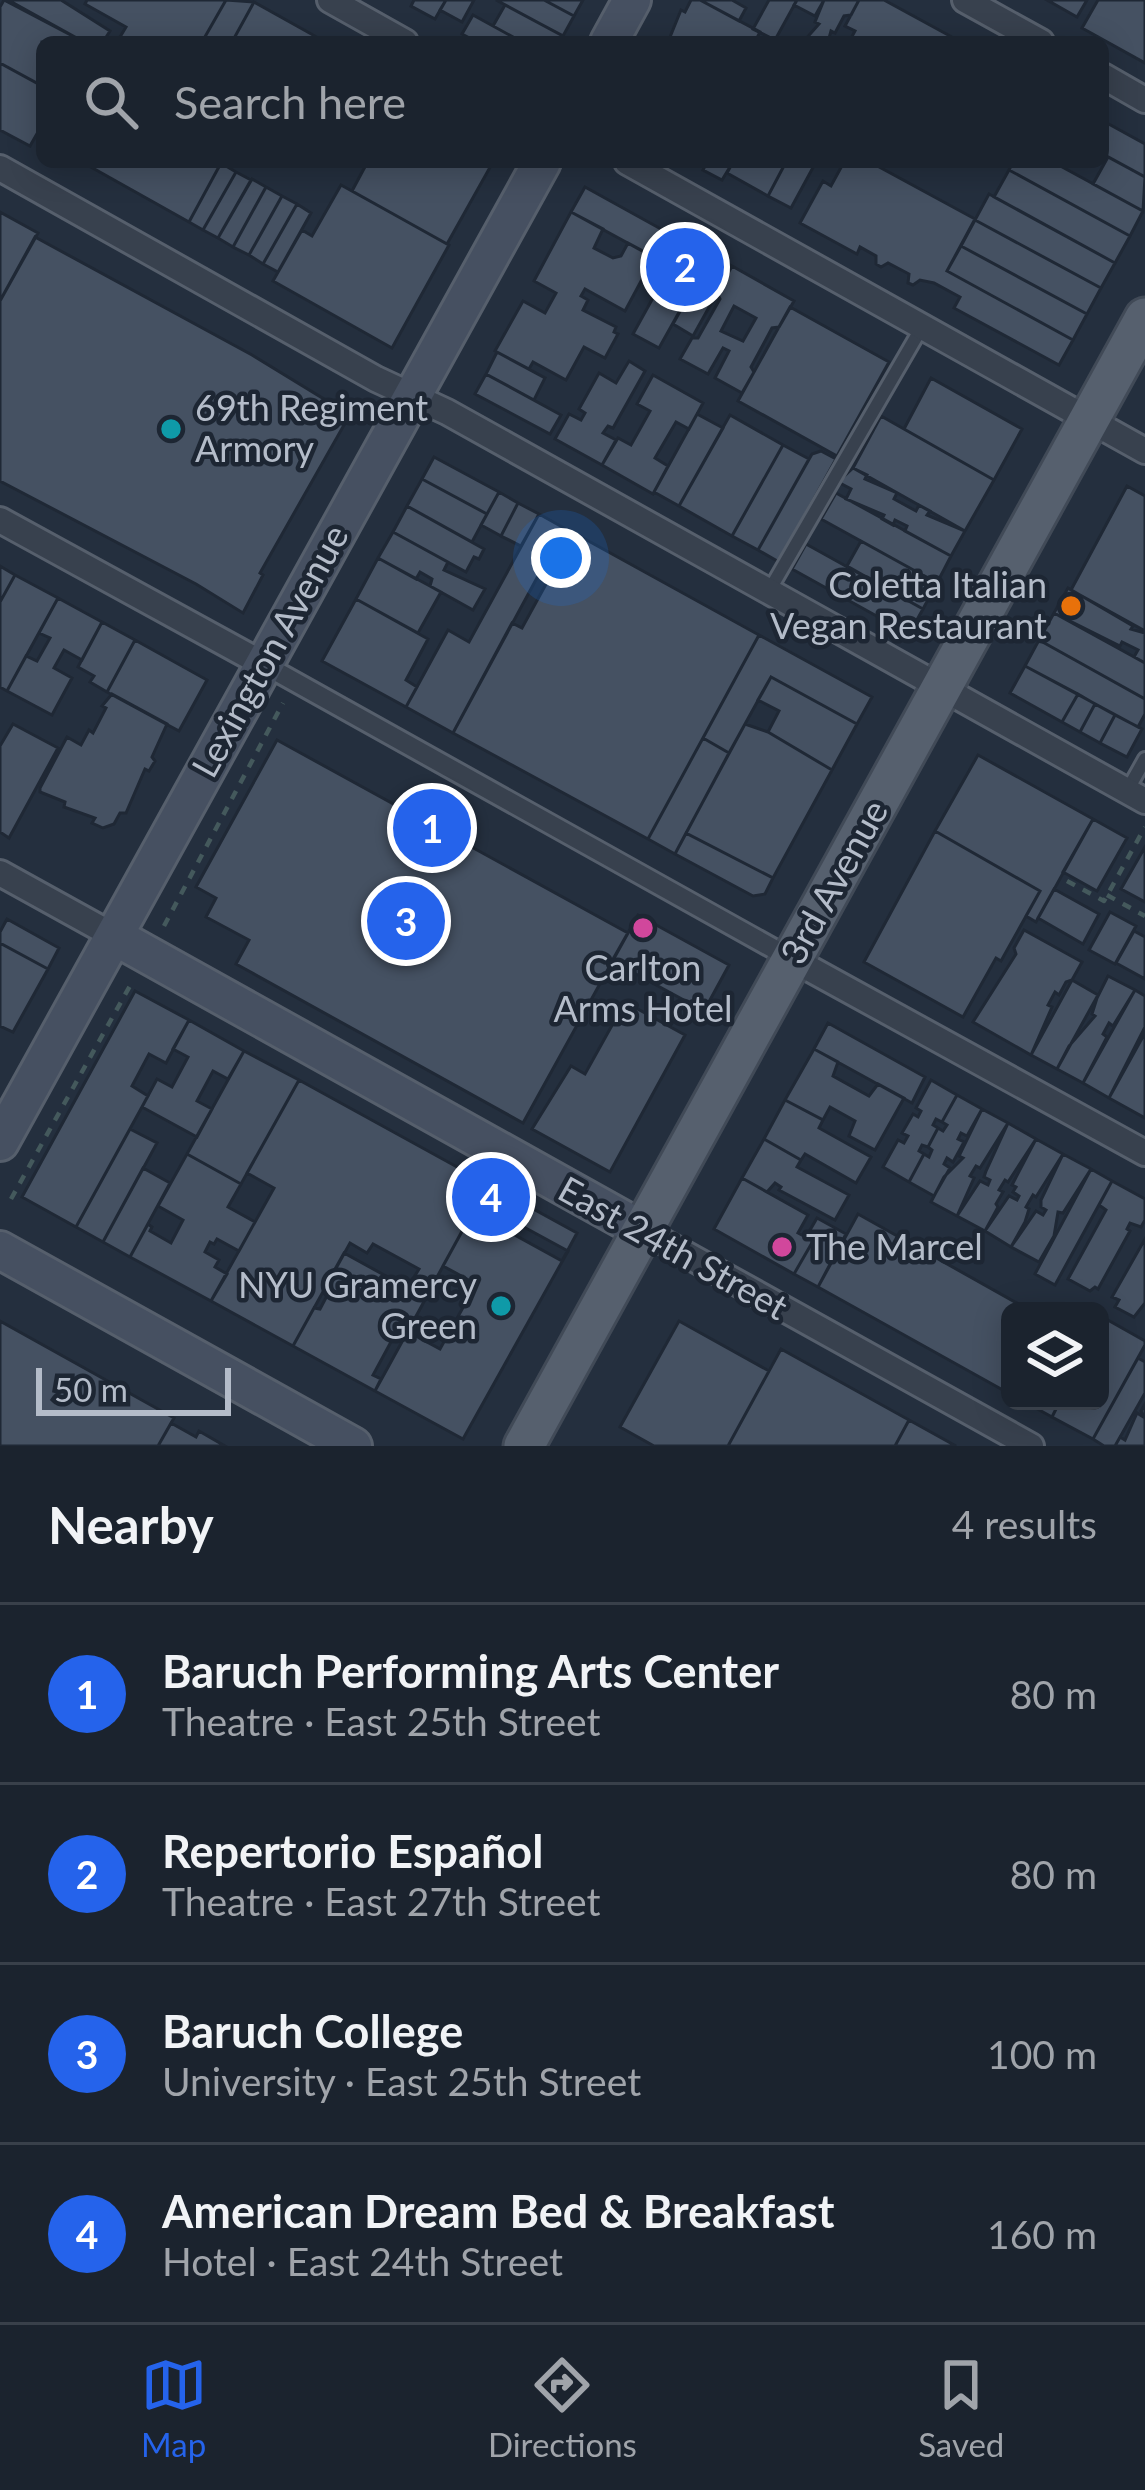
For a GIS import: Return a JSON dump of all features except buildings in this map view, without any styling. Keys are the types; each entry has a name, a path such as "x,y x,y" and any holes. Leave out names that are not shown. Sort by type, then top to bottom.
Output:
{"main road":[{"path":"612,36 632,0"},
{"name":"Lexington Avenue","path":"0,1142 539,168"},
{"name":"3rd Avenue","path":"524,1446 1145,318"},
{"name":"East 24th Street","path":"113,936 642,1231"},
{"path":"0,1250 353,1446"}],"street":[{"path":"330,0 395,36"},
{"path":"965,0 1030,36"},
{"path":"1109,79 1145,100"},
{"path":"0,168 1136,796"},
{"path":"638,168 1145,451"},
{"path":"0,520 1145,1153"},
{"name":"East 24th Street","path":"0,873 113,936"},
{"name":"East 24th Street","path":"642,1231 1031,1446"}],"lane":[{"path":"769,591 922,327"},
{"path":"1136,796 1145,759"}],"path":[{"path":"160,935 295,682"},
{"path":"1067,881 1104,901 1145,827"},
{"path":"1108,895 1145,916"},
{"path":"11,1199 137,973"}],"place":[{"name":"Repertorio Español","path":"685,267"},
{"name":"69th Regiment Armory","path":"171,429"},
{"name":"Coletta Italian Vegan Restaurant","path":"1071,606"},
{"name":"Baruch Performing Arts Center","path":"432,828"},
{"name":"Baruch College","path":"406,921"},
{"name":"Carlton Arms Hotel","path":"643,928"},
{"name":"American Dream Bed & Breakfast","path":"491,1197"},
{"name":"The Marcel","path":"782,1247"},
{"name":"NYU Gramercy Green","path":"501,1306"}]}
